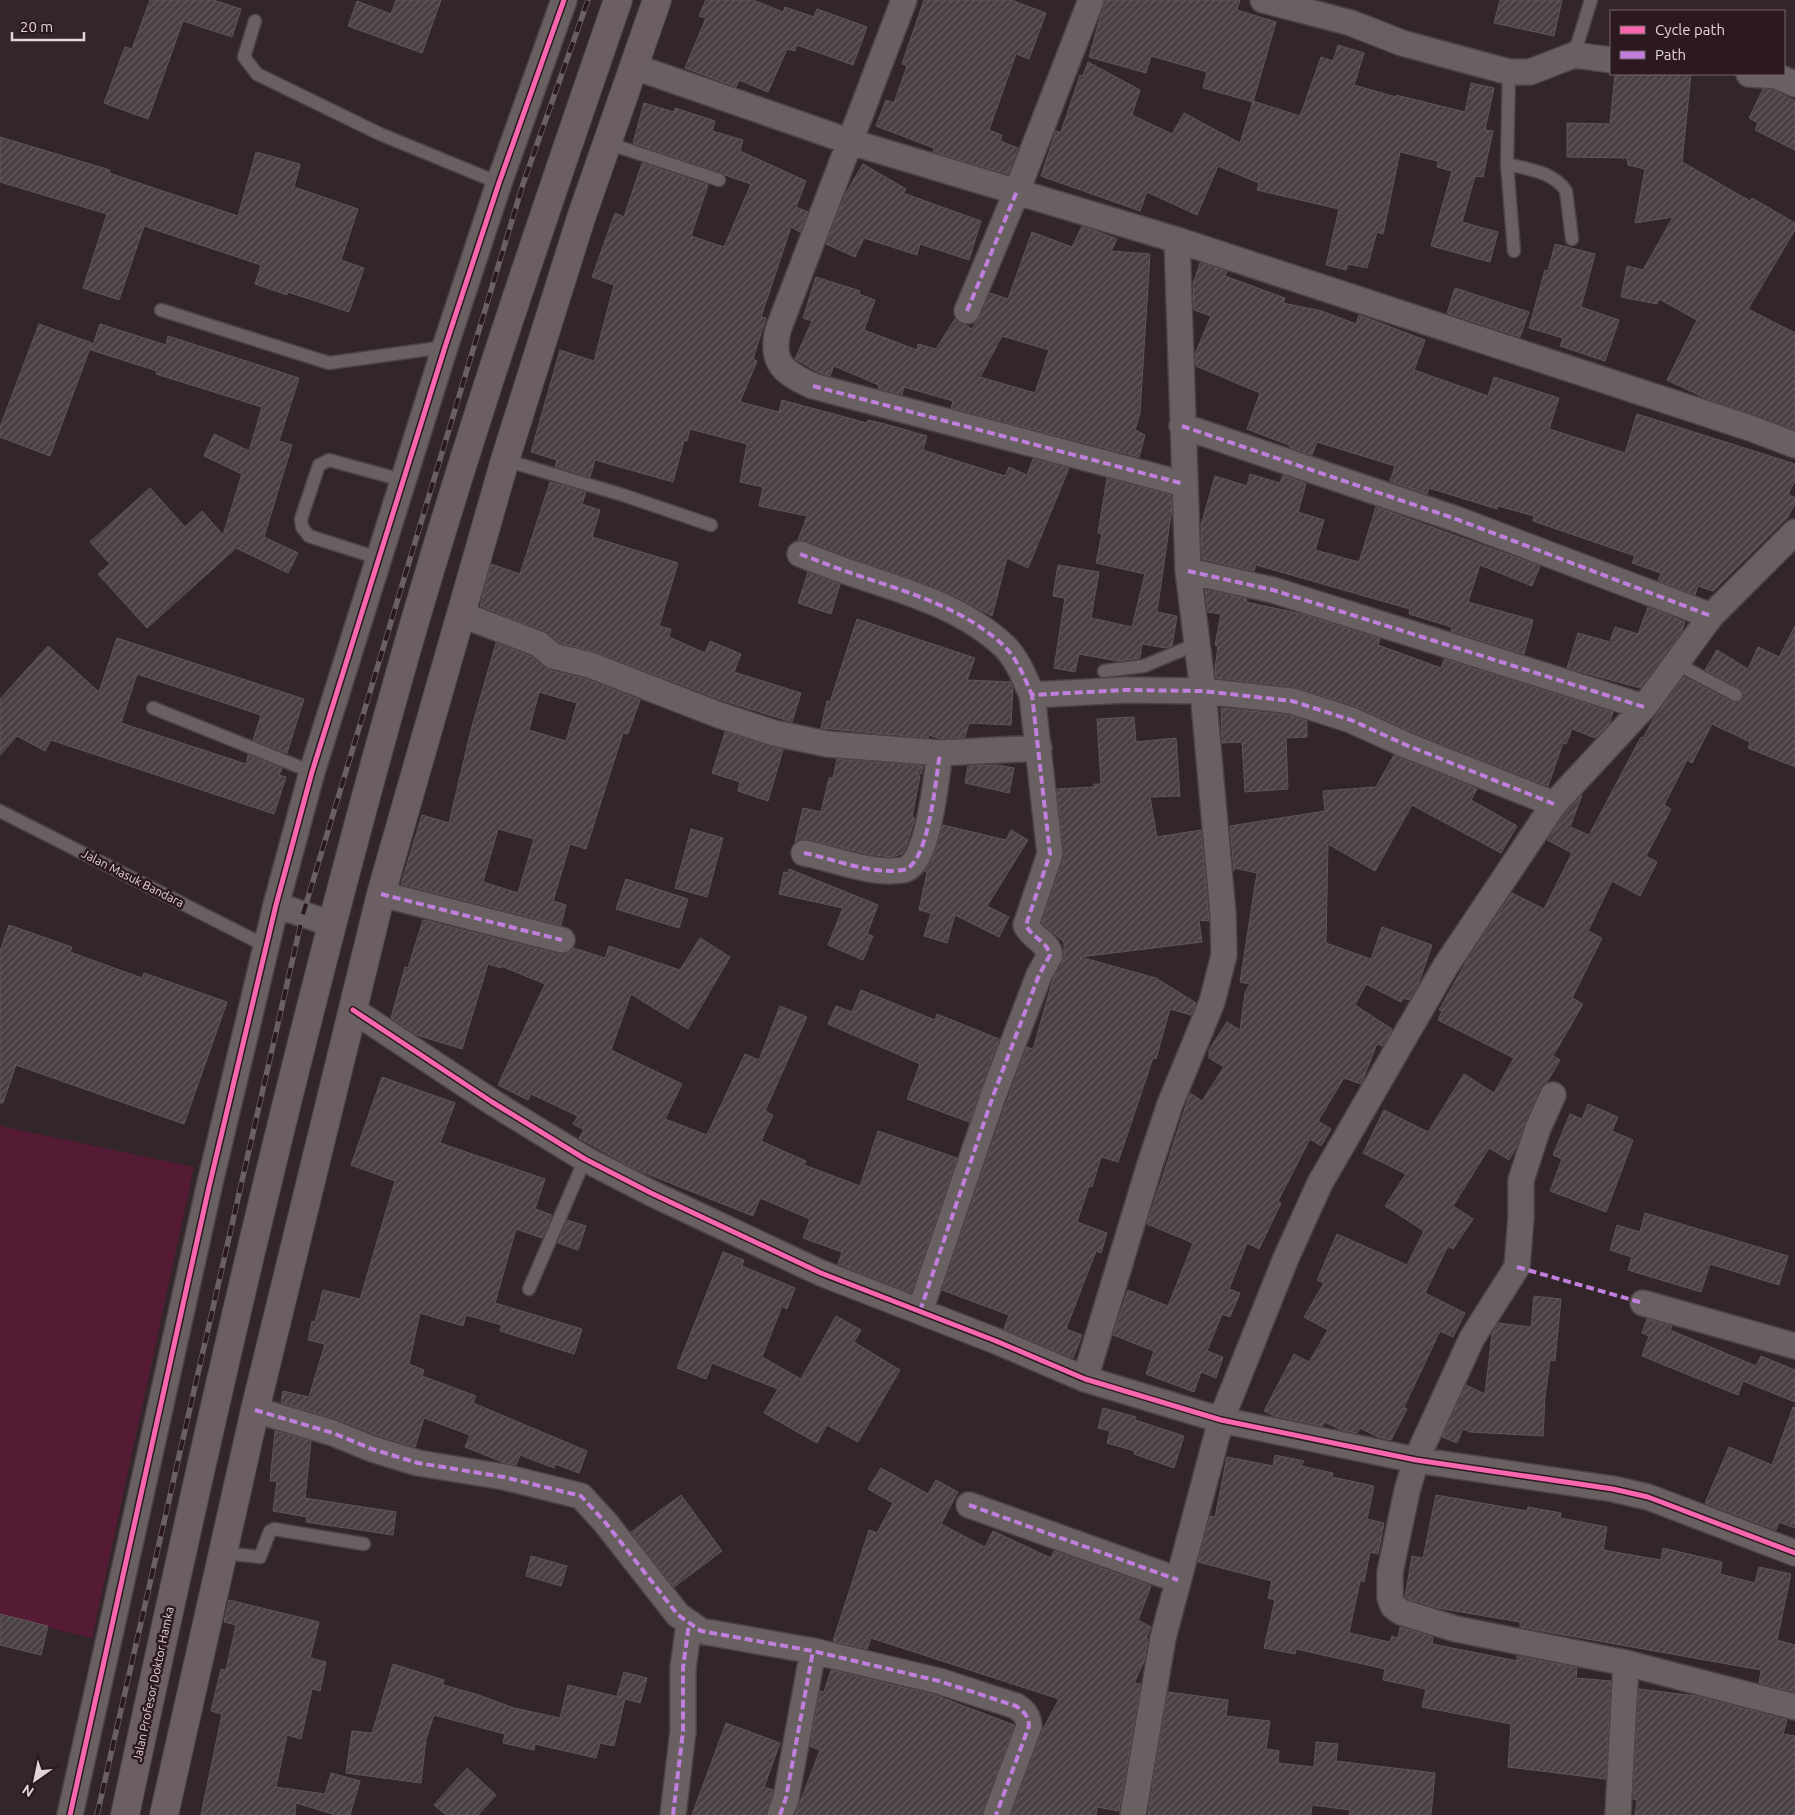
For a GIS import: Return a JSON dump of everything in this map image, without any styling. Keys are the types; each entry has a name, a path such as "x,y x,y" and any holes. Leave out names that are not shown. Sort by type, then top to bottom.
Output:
{"highway":[{"name":"Jalan Profesor Doktor Hamka","path":"125,1815 219,1380 332,924 403,664 489,378 618,0"},
{"path":"164,1815 255,1410 381,894 505,460 581,218 658,0"},
{"path":"547,204 581,218"},
{"path":"181,1553 221,1557"}],"street":[{"path":"70,1815 207,1196 276,905 312,772 445,347 499,183 564,0"},
{"path":"904,0 778,330 774,346 778,362 791,376 813,386 1184,484"},
{"path":"967,311 1017,190 1091,0"},
{"path":"1263,0 1351,23 1402,42 1509,72 1530,72 1574,55 1610,60"},
{"path":"635,67 851,142 1017,190 1176,240 1750,428 1795,445"},
{"path":"1762,75 1776,76 1795,84"},
{"path":"1085,1379 1150,1164 1170,1104 1212,1002 1224,955 1223,914 1203,691 1188,571 1176,240"},
{"path":"1182,426 1456,519 1711,616"},
{"path":"1134,1815 1163,1638 1221,1420 1286,1258 1320,1183 1445,967 1554,804 1644,707 1711,616 1795,532"},
{"path":"800,554 857,576 890,585 972,621 1005,647 1020,669 1032,695 1050,854 1026,925 1029,932 1047,948 1050,955 1039,975 992,1096 920,1311"},
{"path":"1188,571 1273,590 1644,707"},
{"path":"460,614 539,644 553,656 590,665 719,715 774,733 827,744 940,753 1039,748"},
{"path":"1032,695 1125,690 1203,691 1263,696 1322,708 1415,749 1554,804"},
{"path":"804,853 864,868 895,870 909,868 919,856 926,832 940,753"},
{"path":"381,894 562,940"},
{"path":"276,905 332,924"},
{"path":"354,1010 492,1102 585,1159 651,1193 821,1273 920,1311 1085,1379 1221,1420 1416,1460 1613,1489 1648,1497 1795,1553"},
{"path":"1553,1096 1538,1128 1521,1180 1522,1217 1517,1267 1472,1338 1416,1460 1407,1491 1390,1572 1390,1598 1395,1609 1416,1618 1456,1629 1626,1663 1795,1707"},
{"path":"1643,1303 1795,1346"},
{"path":"255,1410 334,1433 372,1449 418,1463 468,1469 573,1492 581,1496 605,1522 678,1615 700,1631 813,1651 939,1681 1016,1706 1025,1712 1029,1726 996,1815"},
{"path":"969,1505 1178,1580"},
{"path":"673,1815 683,1731 683,1668 689,1624"},
{"path":"780,1815 786,1798 813,1651"},
{"path":"1618,1815 1626,1663"}],"lane":[{"path":"1574,55 1590,0"},
{"path":"255,21 244,57 256,74 380,134 499,183"},
{"path":"1509,72 1507,164 1514,250"},
{"path":"608,142 719,180"},
{"path":"1507,164 1548,175 1562,184 1566,191 1572,238"},
{"path":"161,310 329,363 445,347"},
{"path":"378,558 309,536 302,527 302,519 319,465 329,460 402,480"},
{"path":"505,460 623,495 711,525"},
{"path":"1104,671 1144,666 1198,643"},
{"path":"1677,664 1736,695"},
{"path":"153,708 312,772"},
{"name":"Jalan Masuk Bandara","path":"0,811 266,946"},
{"path":"529,1289 585,1159"},
{"path":"221,1557 260,1557 270,1531 274,1529 364,1544"}],"shaded area":[{"path":"0,1126 194,1167 92,1638 0,1616"}],"building":[{"path":"150,0 213,0 241,9 232,37 183,21 148,119 104,103 125,47 132,49"},
{"path":"396,0 441,0 422,53 348,26 357,1 391,14"},
{"path":"706,0 753,0 783,12 785,7 814,17 817,9 867,27 853,65 797,45 795,51 787,49 768,92 739,80 736,87 685,68 706,18 699,16"},
{"path":"924,0 1011,0 1046,13 1029,59 1016,54 989,130 1002,135 1000,141 1018,148 1008,174 933,152 934,148 876,126 886,100 894,103 907,66 902,64"},
{"path":"1105,0 1240,0 1237,10 1276,22 1253,102 1203,88 1207,72 1151,56 1146,73 1089,57"},
{"path":"1500,0 1562,0 1554,36 1494,23"},
{"path":"1338,45 1364,53 1354,85 1396,97 1396,95 1465,112 1471,83 1494,88 1485,130 1493,131 1483,177 1475,176 1462,222 1498,232 1490,262 1431,246 1452,171 1437,167 1438,161 1400,152 1383,234 1377,232 1367,268 1348,264 1346,270 1326,265 1339,209 1257,190 1259,183 1218,166 1197,215 1147,192 1140,211 1041,176 1056,131 1061,132 1080,75 1083,76 1088,62 1140,90 1132,115 1172,134 1184,113 1240,143 1253,101 1300,116 1321,57 1333,61"},
{"path":"1615,75 1691,75 1682,162 1750,201 1752,198 1795,223 1795,230 1748,309 1795,333 1795,430 1705,398 1667,380 1697,320 1659,299 1657,304 1621,297 1627,266 1643,270 1673,217 1635,223 1645,169 1628,165 1627,158 1567,157 1567,123 1610,124"},
{"path":"1763,89 1773,90 1795,101 1795,150 1755,130 1758,123 1749,118"},
{"path":"644,103 674,112 675,108 715,121 712,131 743,140 740,151 806,181 796,207 808,212 800,232 791,227 761,317 766,318 753,359 757,361 740,402 779,412 782,400 867,423 868,420 885,424 927,436 923,450 1005,476 1009,467 1027,475 1033,459 1069,468 1028,568 1007,558 992,616 959,598 920,582 798,540 807,516 759,506 763,487 740,482 747,444 690,429 687,441 684,441 673,482 595,460 590,477 555,466 557,460 531,452 560,350 594,361 614,285 592,277 615,213 624,217 642,163 708,185 691,236 724,247 751,184 633,143"},
{"path":"0,137 110,170 109,173 238,216 256,152 300,164 294,187 358,209 341,260 364,268 349,312 288,292 287,295 255,284 261,265 144,226 119,300 83,288 107,214 0,182"},
{"path":"863,164 906,189 903,193 981,221 969,260 920,244 917,255 864,238 855,257 826,244 846,193"},
{"path":"1082,226 1117,239 1111,251 1150,254 1140,413 1135,430 1145,435 1139,457 951,408 953,401 904,387 902,395 878,388 879,385 834,366 830,376 818,372 795,359 812,321 803,318 816,277 860,291 859,294 875,300 864,330 917,350 918,344 936,349 955,319 972,329 990,293 1008,299 1032,232 1072,247","holes":["1002,336 1049,350 1035,393 980,377"]},
{"path":"1555,244 1595,254 1581,307 1619,320 1605,361 1560,346 1563,338 1529,328 1545,270 1548,271"},
{"path":"1200,263 1227,271 1225,276 1285,298 1283,303 1322,311 1356,324 1359,315 1425,340 1414,370 1488,396 1494,377 1559,398 1549,429 1625,453 1637,414 1795,464 1795,481 1788,494 1795,498 1795,504 1787,518 1713,591 1698,586 1695,595 1658,581 1661,573 1632,563 1635,556 1533,521 1534,516 1498,506 1497,509 1429,488 1427,494 1390,481 1395,466 1317,442 1312,455 1290,448 1291,446 1247,429 1260,393 1196,366 1195,354 1211,316 1194,310 1193,284"},
{"path":"1455,288 1529,312 1520,337 1447,313"},
{"path":"39,324 92,343 50,456 0,437 0,427"},
{"path":"100,324 166,345 168,336 299,378 279,441 292,445 264,537 298,553 288,573 236,548 147,628 98,574 110,564 90,542 150,488 185,527 202,511 223,535 242,474 204,456 214,434 249,451 262,407 156,374 157,371 91,350"},
{"path":"1250,474 1280,483 1283,475 1306,484 1298,512 1324,520 1315,550 1359,562 1376,507 1540,566 1532,586 1480,565 1468,602 1533,620 1524,654 1451,631 1452,627 1409,614 1410,609 1256,565 1254,571 1202,559 1201,525 1215,476 1247,486"},
{"path":"1107,478 1171,495 1172,508 1157,612 1177,616 1172,646 1166,648 1142,644 1140,658 1118,661 1079,654 1075,672 1054,668 1065,598 1053,596 1058,565 1099,572 1091,618 1132,627 1145,574 1096,563 1102,534 1098,533"},
{"path":"550,482 586,492 582,504 600,510 592,537 678,563 659,626 671,629 669,637 705,653 710,641 741,654 734,672 801,693 792,722 724,701 595,652 560,643 544,631 480,606 491,564 520,574"},
{"path":"808,572 840,584 831,614 798,603"},
{"path":"1205,589 1247,599 1246,602 1302,614 1380,639 1378,645 1441,668 1444,659 1613,712 1609,724 1595,738 1572,729 1566,744 1563,743 1548,786 1412,732 1355,706 1294,687 1216,678 1215,668 1218,646 1215,645 1221,614 1208,612"},
{"path":"1648,607 1685,622 1681,633 1640,688 1567,668 1578,633 1610,642 1615,627 1638,634"},
{"path":"857,619 975,658 967,680 1011,682 1013,686 1011,725 969,723 965,737 942,739 929,735 928,738 821,728 827,701 830,702"},
{"path":"1795,626 1795,767 1748,748 1750,742 1712,724 1692,763 1687,760 1664,805 1671,809 1646,856 1657,862 1640,896 1612,881 1588,931 1602,938 1572,998 1583,1004 1553,1056 1560,1060 1547,1082 1540,1089 1516,1148 1509,1160 1489,1148 1453,1206 1473,1219 1453,1249 1448,1246 1425,1293 1465,1313 1453,1337 1440,1331 1404,1407 1407,1409 1391,1440 1378,1437 1360,1428 1357,1433 1341,1430 1325,1422 1322,1426 1274,1416 1264,1411 1294,1354 1309,1362 1328,1330 1304,1317 1324,1283 1317,1280 1337,1234 1407,1265 1424,1231 1385,1206 1406,1174 1363,1153 1384,1110 1428,1132 1464,1074 1494,1093 1514,1058 1438,1020 1442,1011 1439,1010 1469,957 1512,893 1544,909 1572,853 1547,840 1565,813 1582,795 1570,827 1589,835 1641,737 1643,738 1654,718 1684,677 1732,702 1740,702 1744,695 1743,690 1705,670 1717,650 1748,669 1758,647 1779,657"},
{"path":"117,638 304,699 287,753 253,740 261,715 137,674 121,723 246,764 248,755 282,768 279,775 286,777 274,814 51,740 45,751 17,736 0,755 0,699 48,646 99,692"},
{"path":"496,643 532,657 549,670 586,679 640,700 628,734 623,733 586,849 570,844 553,901 566,905 561,925 401,884 422,815 449,823 471,730","holes":["539,692 577,703 566,741 529,730","498,829 534,839 518,893 483,882"]},
{"path":"1221,708 1289,715 1307,721 1307,737 1286,738 1288,789 1245,792 1242,742 1222,743"},
{"path":"1134,717 1136,742 1176,738 1180,796 1150,797 1157,837 1201,830 1209,921 1199,920 1202,942 1080,957 1156,978 1196,1003 1191,1015 1170,1009 1156,1059 1153,1058 1118,1162 1101,1157 1092,1187 1089,1186 1077,1222 1107,1233 1101,1253 1096,1251 1066,1329 1082,1335 1073,1358 1004,1329 1009,1315 942,1290 1007,1101 1027,1047 1033,1049 1053,979 1064,957 1064,942 1042,923 1064,858 1057,789 1094,787 1094,784 1101,784 1097,719"},
{"path":"725,732 783,750 768,801 738,791 740,782 712,773"},
{"path":"1394,755 1477,789 1471,800 1517,826 1501,853 1412,805 1375,871 1328,844 1326,943 1371,959 1382,927 1432,945 1418,985 1409,1000 1403,998 1401,1002 1366,984 1355,1005 1392,1030 1383,1046 1377,1044 1361,1084 1344,1078 1318,1121 1331,1129 1321,1146 1310,1139 1278,1201 1281,1203 1259,1249 1247,1243 1229,1289 1240,1293 1230,1317 1222,1314 1207,1351 1223,1357 1216,1378 1201,1372 1194,1392 1146,1374 1154,1351 1113,1335 1128,1290 1168,1306 1193,1243 1147,1224 1190,1093 1202,1101 1224,1067 1209,1058 1209,1050 1227,1022 1240,1030 1245,993 1250,984 1240,982 1257,873 1234,868 1234,871 1230,826 1325,811 1323,791 1376,787"},
{"path":"837,759 923,766 921,774 915,773 920,776 912,817 915,818 902,854 891,857 868,854 807,839 795,842 803,808 821,812 829,778 833,778"},
{"path":"997,765 1014,768 1009,793 965,783 968,766"},
{"path":"943,825 1006,840 1011,830 1028,840 987,906 1009,917 999,937 955,915 947,943 924,936 931,913 919,910 927,872 925,871 933,858"},
{"path":"691,829 723,838 707,897 675,888"},
{"path":"789,869 878,905 867,934 873,936 863,960 828,945 843,908 779,894 784,872 788,873"},
{"path":"626,879 688,899 679,928 616,909"},
{"path":"423,920 558,954 566,954 574,948 605,958 609,946 680,970 700,938 730,957 688,1029 631,994 611,1050 682,1084 665,1119 707,1135 745,1054 759,1060 780,1006 807,1017 765,1111 773,1115 761,1141 806,1161 804,1165 860,1186 878,1131 957,1158 911,1293 838,1264 842,1252 803,1238 810,1219 760,1198 753,1216 635,1169 579,1138 584,1130 573,1124 578,1116 531,1094 528,1100 498,1085 545,984 501,966 501,968 488,964 462,1049 417,1035 391,1018 405,967 408,968"},
{"path":"9,925 72,947 70,952 142,978 144,973 227,1002 184,1124 16,1065 3,1103 0,1103 0,951"},
{"path":"861,990 935,1020 937,1014 999,1039 969,1122 907,1099 920,1064 828,1024 836,1006 852,1012"},
{"path":"382,1077 455,1103 440,1143 545,1179 535,1209 552,1215 542,1238 516,1229 495,1303 582,1329 574,1354 500,1331 502,1325 466,1315 463,1326 420,1313 409,1364 424,1370 422,1376 476,1396 473,1403 587,1451 579,1473 555,1464 554,1468 520,1455 516,1465 505,1463 465,1447 470,1435 424,1418 415,1447 377,1435 337,1419 281,1403 283,1391 309,1397 325,1344 308,1340 312,1321 315,1322 323,1290 360,1299 395,1181 351,1165"},
{"path":"1588,1104 1618,1117 1612,1131 1633,1140 1606,1212 1550,1191 1562,1159 1553,1155 1570,1114 1582,1119"},
{"path":"1645,1213 1788,1256 1779,1285 1710,1264 1701,1292 1628,1270 1632,1257 1610,1250 1617,1225 1640,1232"},
{"path":"567,1220 586,1226 578,1250 558,1243"},
{"path":"723,1252 744,1260 742,1266 795,1288 787,1309 782,1306 762,1357 801,1379 836,1316 861,1330 854,1342 900,1370 858,1442 827,1425 817,1443 764,1413 778,1389 712,1363 706,1379 677,1368"},
{"path":"1534,1296 1561,1299 1555,1361 1550,1360 1545,1397 1543,1436 1470,1432 1463,1429 1457,1443 1442,1437 1466,1385 1485,1394 1492,1334 1498,1323 1531,1327"},
{"path":"1647,1319 1672,1326 1670,1330 1756,1366 1761,1356 1795,1370 1795,1402 1743,1381 1738,1395 1642,1356 1649,1336 1642,1333"},
{"path":"1793,1407 1795,1408 1795,1528 1779,1522 1776,1530 1705,1503 1729,1447 1772,1465"},
{"path":"1103,1408 1136,1417 1135,1420 1184,1436 1174,1468 1134,1454 1135,1451 1107,1443 1110,1431 1098,1428"},
{"path":"275,1431 311,1441 305,1498 396,1512 393,1535 306,1522 307,1517 273,1511 277,1481 270,1481"},
{"path":"1275,1455 1304,1461 1301,1466 1333,1473 1332,1477 1374,1486 1367,1519 1384,1523 1378,1554 1370,1552 1364,1582 1360,1581 1349,1633 1390,1642 1392,1636 1398,1638 1400,1627 1433,1637 1432,1644 1517,1661 1517,1656 1577,1668 1576,1678 1611,1681 1606,1779 1508,1767 1511,1724 1422,1707 1426,1689 1383,1680 1385,1669 1296,1649 1295,1654 1264,1648 1275,1600 1268,1598 1272,1581 1198,1562 1210,1516 1215,1517 1227,1457 1273,1466"},
{"path":"881,1468 928,1494 936,1480 958,1492 941,1524 985,1547 993,1531 1051,1558 1054,1551 1151,1586 1138,1620 1151,1627 1146,1638 1148,1639 1144,1662 1134,1683 1141,1684 1119,1811 1097,1807 1096,1815 1011,1815 1043,1729 1059,1699 871,1638 867,1649 833,1641 869,1530 877,1533 893,1503 868,1489"},
{"path":"681,1495 722,1551 674,1587 631,1532"},
{"path":"1436,1495 1527,1511 1528,1507 1561,1513 1560,1518 1607,1527 1603,1550 1661,1560 1663,1548 1722,1562 1720,1574 1755,1583 1759,1567 1791,1574 1777,1640 1795,1645 1795,1692 1759,1683 1761,1670 1520,1627 1520,1622 1438,1608 1408,1599 1405,1597 1412,1556 1423,1558"},
{"path":"531,1556 567,1566 561,1586 526,1576"},
{"path":"229,1600 319,1622 310,1658 326,1662 320,1691 312,1689 301,1739 287,1735 276,1787 325,1794 331,1773 360,1781 350,1815 336,1815 296,1803 295,1815 201,1815 222,1714 211,1711 221,1669 226,1670 236,1625 224,1622"},
{"path":"0,1614 48,1626 41,1655 0,1645"},
{"path":"393,1664 444,1680 443,1685 476,1694 514,1708 560,1718 568,1685 619,1697 617,1696 624,1672 647,1678 640,1703 625,1699 614,1746 600,1743 596,1758 535,1744 534,1750 503,1743 505,1734 434,1715 426,1739 421,1783 346,1773 352,1731 372,1733"},
{"path":"831,1670 935,1695 1014,1725 982,1815 795,1815 820,1750 810,1746 820,1691 824,1692"},
{"path":"1639,1689 1696,1696 1787,1720 1783,1734 1795,1736 1795,1815 1635,1815 1637,1800 1633,1799"},
{"path":"1168,1692 1228,1700 1226,1716 1270,1721 1266,1749 1279,1751 1278,1763 1314,1767 1316,1742 1338,1744 1336,1761 1435,1773 1431,1815 1349,1815 1350,1810 1312,1805 1311,1815 1148,1815"},
{"path":"726,1723 780,1743 764,1787 773,1790 766,1815 692,1815"},
{"path":"467,1768 496,1795 478,1815 446,1815 434,1805"}],"railway":[{"path":"97,1815 303,914 523,184 588,0"}],"marked path":[{"path":"967,311 1017,191"},
{"path":"813,386 1184,484"},
{"path":"1182,426 1456,519 1711,616"},
{"path":"800,554 915,595 971,621 1009,651 1032,695"},
{"path":"1188,571 1273,590 1644,707"},
{"path":"920,1311 993,1096 1039,975 1050,955 1049,950 1026,925 1050,854 1032,695 1125,690 1203,691 1292,701 1351,720 1406,745 1554,804"},
{"path":"804,853 853,866 878,870 903,870 912,865 919,853 930,819 940,753"},
{"path":"381,894 562,940"},
{"path":"1517,1267 1643,1303"},
{"path":"255,1410 333,1433 372,1449 418,1463 504,1477 581,1496 605,1522 678,1615 701,1631 813,1651 939,1681 1016,1706 1026,1714 1029,1726 996,1815"},
{"path":"969,1505 1178,1580"},
{"path":"673,1815 683,1731 683,1668 689,1624"},
{"path":"780,1815 786,1798 813,1651"}],"cycle path":[{"path":"70,1815 209,1187 276,905 312,772 445,347 499,183 564,0"},
{"path":"353,1010 492,1102 585,1159 651,1193 821,1273 996,1341 1085,1379 1221,1420 1416,1460 1613,1489 1648,1497 1795,1553"}]}
